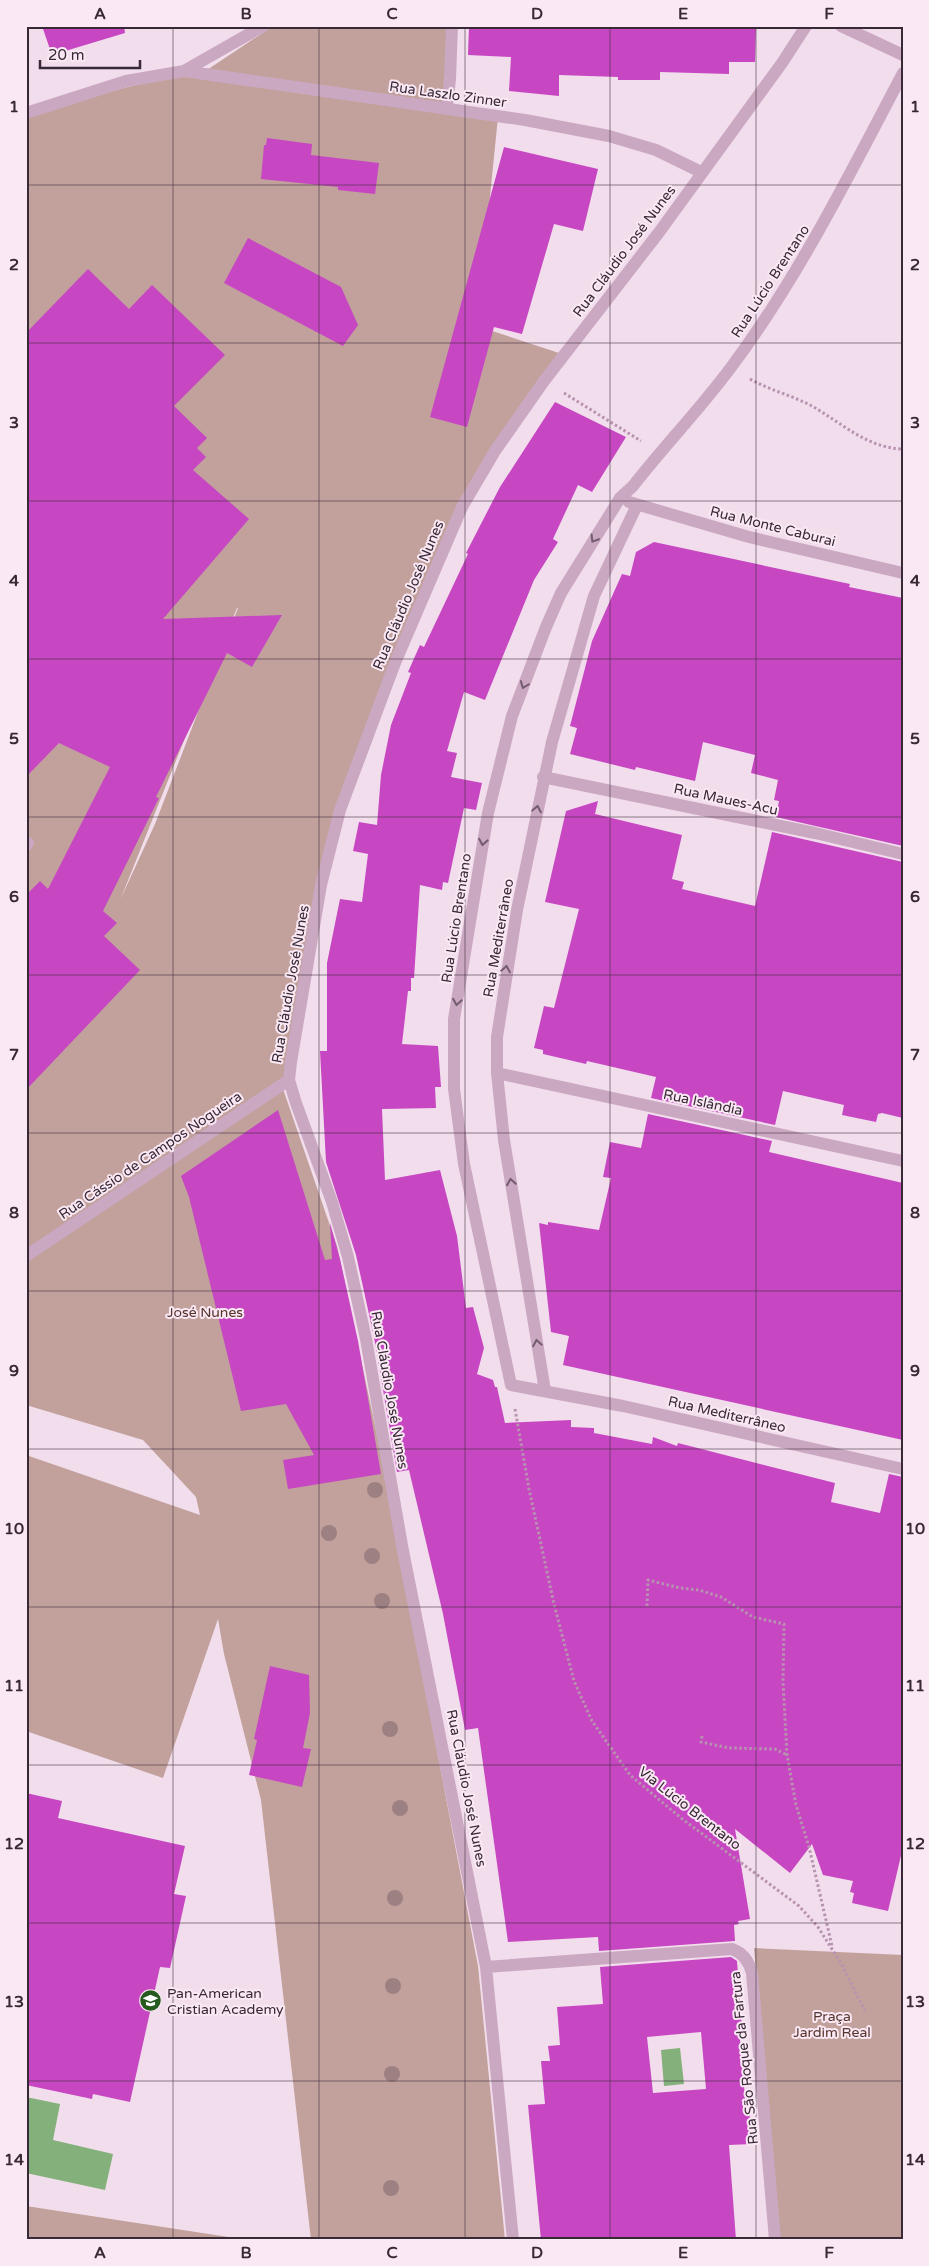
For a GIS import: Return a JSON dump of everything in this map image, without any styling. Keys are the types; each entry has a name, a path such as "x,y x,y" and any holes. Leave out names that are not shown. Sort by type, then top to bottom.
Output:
{"street":[{"path":"26,113 126,81 184,71 263,26"},
{"path":"447,108 452,26"},
{"name":"Rua Cláudio José Nunes","path":"513,2240 486,1967 403,1551 366,1339 342,1232 296,1103 290,1080 321,885 340,810 394,664 462,507 495,451 544,381 660,231 782,63 806,26"},
{"path":"841,26 903,55"},
{"name":"Rua Laszlo Zinner","path":"184,71 447,108 609,136 656,150 701,172"},
{"name":"Rua Lúcio Brentano","path":"511,1385 464,1164 454,1089 454,1019 488,813 512,716 561,593 620,498 633,486 732,367 793,276 825,221 903,73"},
{"path":"633,486 637,505"},
{"name":"Rua Monte Caburai","path":"620,498 637,505 749,537 903,573"},
{"name":"Rua Mediterrâneo","path":"545,1391 504,1140 497,1074 497,1037 505,978 543,777 594,596 637,505"},
{"name":"Rua Maues-Acu","path":"543,777 815,833 903,854"},
{"name":"Rua Islândia","path":"497,1074 903,1161"},
{"name":"Rua Cássio de Campos Nogueira","path":"26,1256 290,1080"},
{"name":"Rua Mediterrâneo","path":"511,1385 623,1406 903,1469"},
{"name":"Rua São Roque da Fartura","path":"486,1967 732,1949 740,1951 749,1963 752,1973 775,2240"}],"path":[{"path":"732,367 754,381 810,405 870,442 892,448 903,448"},
{"path":"544,381 628,431 658,454"},
{"name":"Via Lúcio Brentano","path":"511,1385 529,1489 554,1604 574,1681 592,1721 630,1775 681,1818 799,1906 818,1927 833,1950 865,2011"},
{"path":"647,1606 648,1580 680,1588 698,1590 721,1597 753,1616 784,1624 783,1682 787,1755 796,1805 809,1847 833,1950"},
{"path":"702,1736 701,1742 720,1746 775,1749 787,1755"}],"green space":[{"path":"273,26 449,26 443,103 207,70"},
{"path":"184,72 498,117 477,326 562,354 491,454 344,795 287,1079 26,1250 26,114","holes":["238,608 155,824 121,898"]},
{"name":"José Nunes","path":"283,1089 337,1246 377,1435 478,1966 505,2240 311,2240 261,1800 224,1654 218,1619 163,1778 26,1731 26,1455 200,1515 196,1497 143,1440 26,1405 26,1261"},
{"name":"Praça Jardim Real","path":"754,1948 903,1955 903,2240 779,2240"},
{"path":"26,2206 248,2240 26,2240"}],"shaded area":[{"path":"680,2048 684,2084 664,2086 661,2050"},
{"path":"26,2097 60,2104 53,2140 113,2154 105,2190 26,2173"}],"building":[{"path":"42,26 124,26 125,33 52,55"},
{"path":"469,26 756,26 755,62 729,62 729,74 660,72 660,80 618,80 618,77 559,75 559,96 509,91 511,57 468,55"},
{"path":"267,138 312,144 311,155 379,163 375,194 338,190 338,187 261,179 264,145 266,145"},
{"path":"504,147 598,169 583,231 554,224 522,334 494,327 467,427 430,417"},
{"path":"248,238 341,287 358,325 343,346 224,283"},
{"path":"88,269 129,309 152,285 225,355 174,406 207,438 197,448 206,457 193,470 249,519 163,619 282,615 252,667 227,653 156,797 159,798 103,911 117,923 104,936 140,970 26,1090 26,895 40,881 48,889 110,767 59,743 26,777 26,333"},
{"path":"555,402 626,437 592,492 578,485 553,539 558,542 534,580 485,700 464,692 447,751 457,753 451,777 482,783 476,810 464,808 448,883 443,882 442,890 420,885 414,978 411,978 411,991 408,991 402,1044 438,1046 441,1087 435,1087 436,1108 382,1109 385,1180 440,1170 457,1236 466,1308 473,1307 484,1348 477,1374 493,1380 495,1387 497,1387 505,1423 571,1420 571,1427 594,1428 594,1433 652,1444 653,1437 677,1446 678,1443 835,1483 831,1502 880,1513 889,1474 903,1477 903,1847 888,1911 852,1903 854,1893 850,1892 853,1881 823,1875 812,1844 790,1873 735,1829 750,1919 738,1921 739,1924 734,1925 735,1941 599,1951 598,1937 508,1942 478,1728 465,1730 443,1614 409,1470 397,1472 374,1337 356,1255 326,1162 320,1051 327,1051 327,963 340,899 362,902 368,854 353,851 359,822 377,825 381,775 391,725 411,673 408,672 420,645 424,647 468,554 466,553 500,487"},
{"path":"654,542 850,584 849,587 903,598 903,846 776,817 779,801 774,800 778,780 751,773 755,755 703,742 695,781 636,767 635,770 570,754 577,728 570,726 592,641 622,574 630,576 636,552"},
{"path":"598,801 595,814 682,835 672,879 684,882 682,889 755,906 772,832 903,862 903,1118 882,1113 878,1114 876,1122 842,1115 844,1105 783,1091 775,1125 651,1098 656,1077 587,1061 586,1064 543,1054 543,1050 534,1048 544,1006 554,1008 579,909 545,902 566,811"},
{"path":"278,1110 325,1260 332,1259 330,1223 358,1341 381,1474 288,1489 283,1460 314,1455 286,1404 241,1411 189,1197 181,1176"},
{"path":"648,1114 772,1141 769,1152 903,1183 903,1440 563,1365 569,1336 551,1332 539,1223 548,1225 548,1222 599,1230 611,1178 603,1177 610,1142 641,1148"},
{"path":"270,1666 309,1675 310,1713 303,1748 311,1749 302,1787 249,1775 257,1740 254,1739"},
{"path":"26,1793 62,1801 58,1818 185,1846 174,1894 186,1896 170,1968 160,1967 130,2102 93,2094 92,2099 26,2085"},
{"path":"731,1957 737,1961 742,2028 739,2028 746,2109 749,2108 752,2144 729,2145 736,2240 541,2240 528,2105 545,2104 541,2061 550,2061 548,2046 560,2045 557,2007 603,2004 600,1967","holes":["701,2032 706,2089 653,2093 647,2037"]}],"place":[{"name":"Pan-American Cristian Academy","path":"151,2001"}]}
